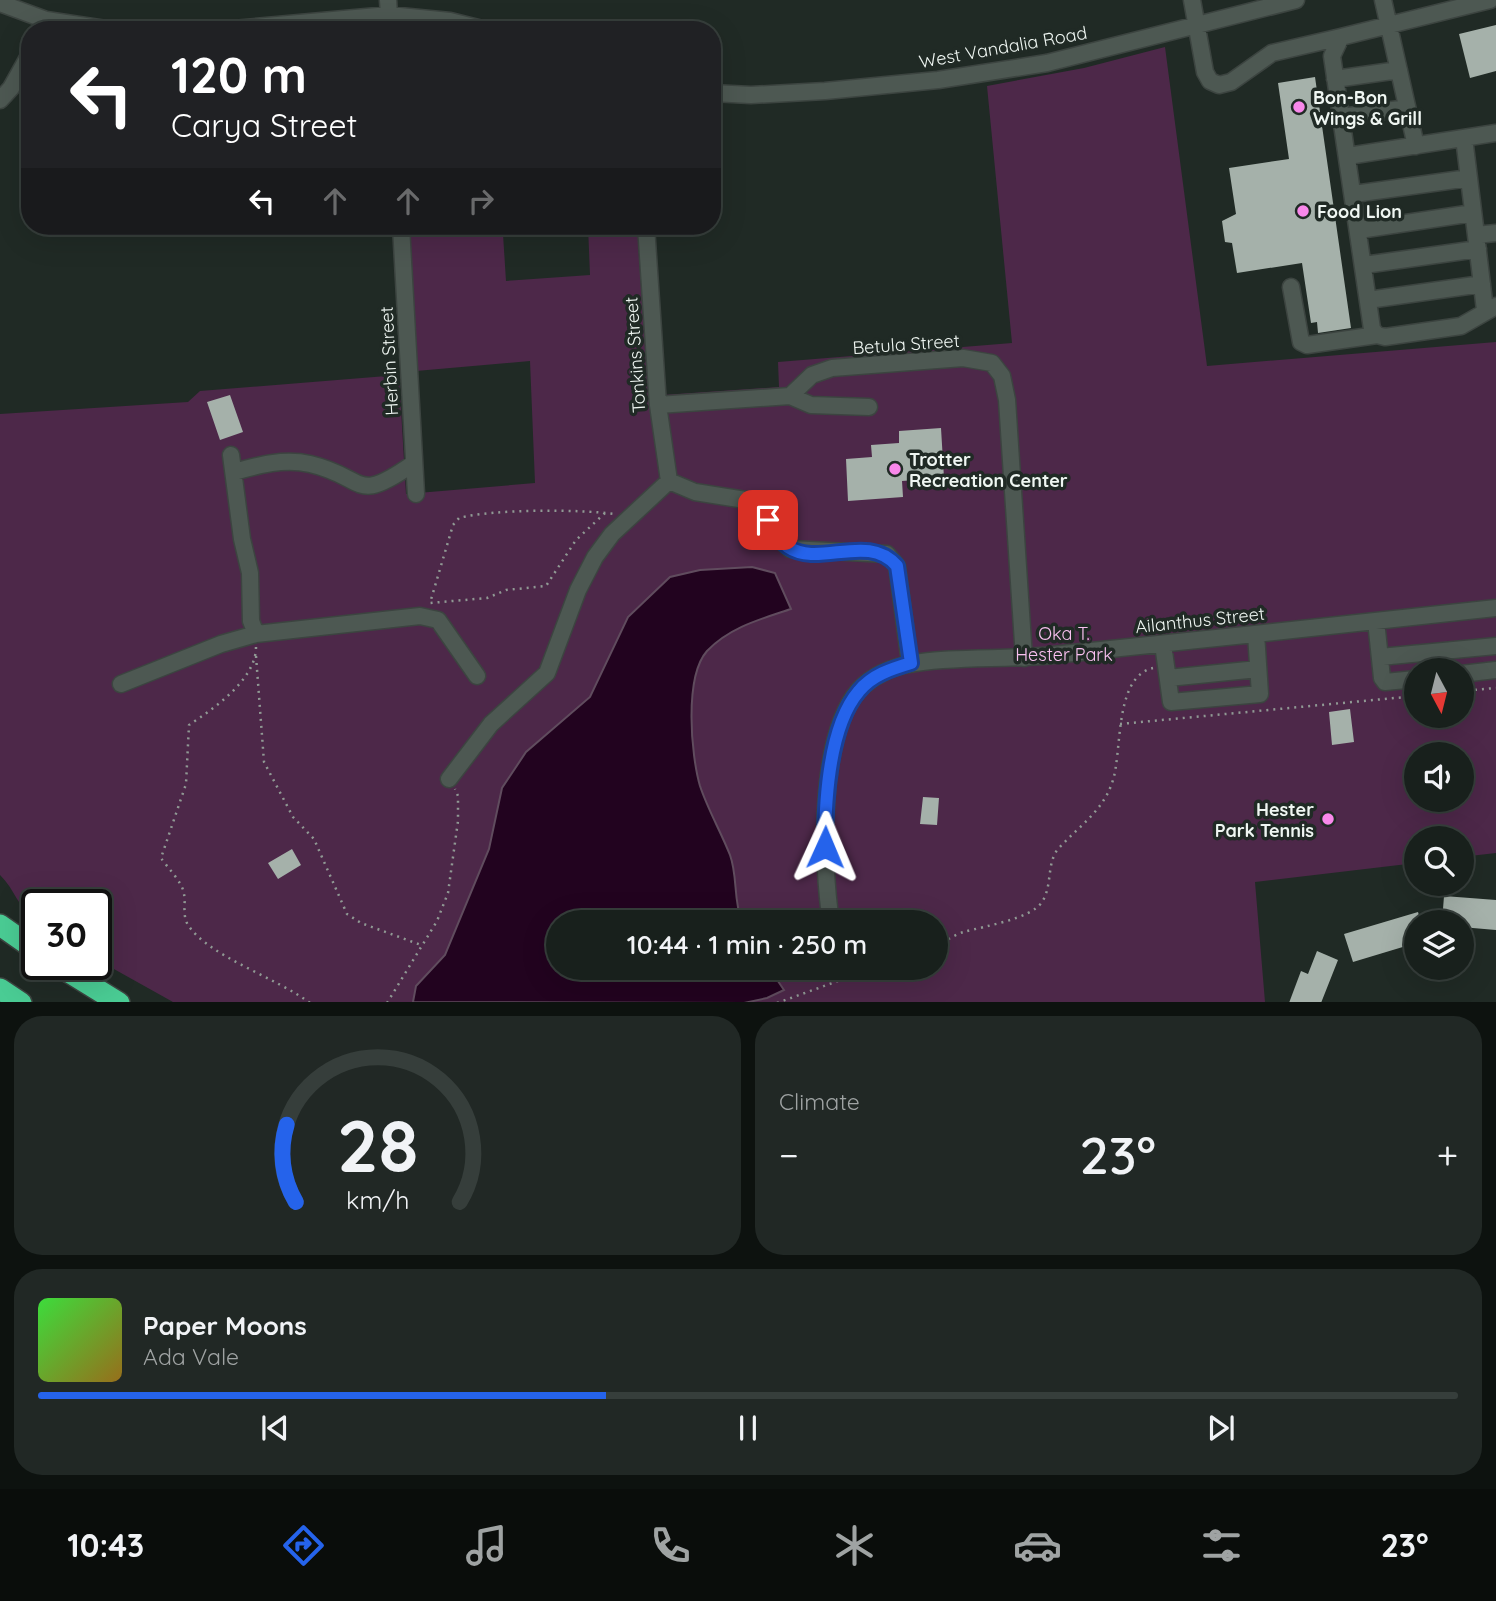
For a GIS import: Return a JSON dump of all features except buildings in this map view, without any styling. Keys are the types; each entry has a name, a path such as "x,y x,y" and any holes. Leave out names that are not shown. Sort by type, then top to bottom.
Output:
{"highway":[{"path":"0,925 21,940"},
{"path":"81,980 116,1002"},
{"path":"0,989 20,1002"}],"street":[{"path":"1192,0 1205,72 1210,80 1219,85 1231,82 1272,53 1490,0"},
{"name":"West Vandalia Road","path":"721,93 751,95 825,91 937,80 1047,63 1296,0"},
{"path":"1383,0 1416,146"},
{"path":"0,3 35,21"},
{"path":"322,21 389,15 450,21"},
{"path":"1340,37 1332,56 1372,329 1377,335"},
{"path":"0,100 11,88 21,70"},
{"path":"1335,79 1399,70"},
{"path":"1342,117 1407,108"},
{"path":"1348,156 1496,134"},
{"path":"1291,287 1301,342 1307,345 1461,326 1491,308 1482,284 1464,138"},
{"path":"1354,194 1469,178"},
{"path":"1359,230 1473,213"},
{"path":"1364,265 1477,242 1496,233"},
{"name":"Herbin Street","path":"401,235 416,494"},
{"name":"Tonkins Street","path":"647,235 658,405 669,481"},
{"path":"1368,300 1482,284"},
{"name":"Betula Street","path":"790,396 812,375 832,368 964,358 992,363 1002,376 1007,400 1024,658"},
{"path":"658,405 790,396 811,405 869,407"},
{"path":"231,455 242,539 250,573 251,621 256,634"},
{"path":"234,472 273,462 309,464 355,484 370,487 390,481 414,463"},
{"path":"449,779 491,724 547,674 578,590 601,549 669,481 695,492 758,502 779,539 790,549 887,554 897,566 911,663"},
{"name":"Ailanthus Street","path":"830,910 825,873 825,821 839,730 859,690 881,672 911,663 1024,658 1496,608"},
{"path":"121,684 256,634 430,616 444,627 477,676"},
{"path":"1376,621 1382,678 1385,682 1404,680"},
{"path":"1163,644 1162,673 1171,702 1260,694 1256,634"},
{"path":"1380,657 1496,646"},
{"path":"1162,673 1258,668"},
{"path":"1474,673 1496,670"}],"path":[{"path":"606,513 576,540 546,586 506,590 487,598 430,603 453,525 458,518 553,512 606,513 632,516"},
{"path":"256,634 264,762 293,817 314,839 347,914 361,923 421,945"},
{"path":"256,656 224,702 189,726 186,784 161,858 184,891 184,913 189,926 204,943 291,988 309,1002"},
{"path":"948,940 963,932 1032,913 1042,902 1051,883 1052,861 1057,849 1085,826 1101,806 1113,781 1121,724 1130,690 1147,669 1162,673"},
{"path":"1474,690 1496,688"},
{"path":"1121,724 1404,697"},
{"path":"388,1002 437,921 448,892 456,854 458,796 449,779"},
{"path":"780,1002 841,980"}],"green space":[{"name":"Oka T. Hester Park","path":"1165,47 1207,366 1496,342 1496,853 1474,856 1474,826 1404,826 1404,864 1255,882 1265,1002 173,1002 112,968 112,889 21,889 21,904 0,875 0,414 188,402 200,391 399,375 406,494 535,483 530,361 416,371 409,237 503,235 506,281 590,275 588,235 638,235 648,396 779,387 778,362 1012,343 987,86 1084,68"}],"shaded area":[{"path":"752,567 775,573 791,609 757,620 716,643 700,663 695,679 692,737 697,772 707,804 730,855 738,910 546,910 546,980 777,980 784,990 767,998 749,1002 413,1002 416,986 445,955 489,849 502,788 526,752 590,697 628,617 670,577 700,570"}],"place":[{"name":"Bon-Bon Wings & Grill","path":"1299,107"},
{"name":"Food Lion","path":"1303,211"},
{"name":"Trotter Recreation Center","path":"895,469"},
{"name":"Hester Park Tennis","path":"1328,819"}],"route":[{"path":"768,520 779,539 790,549 811,552 871,551 887,554 897,566 911,663 881,672 859,690 847,710 839,730 826,801 825,847"}]}
